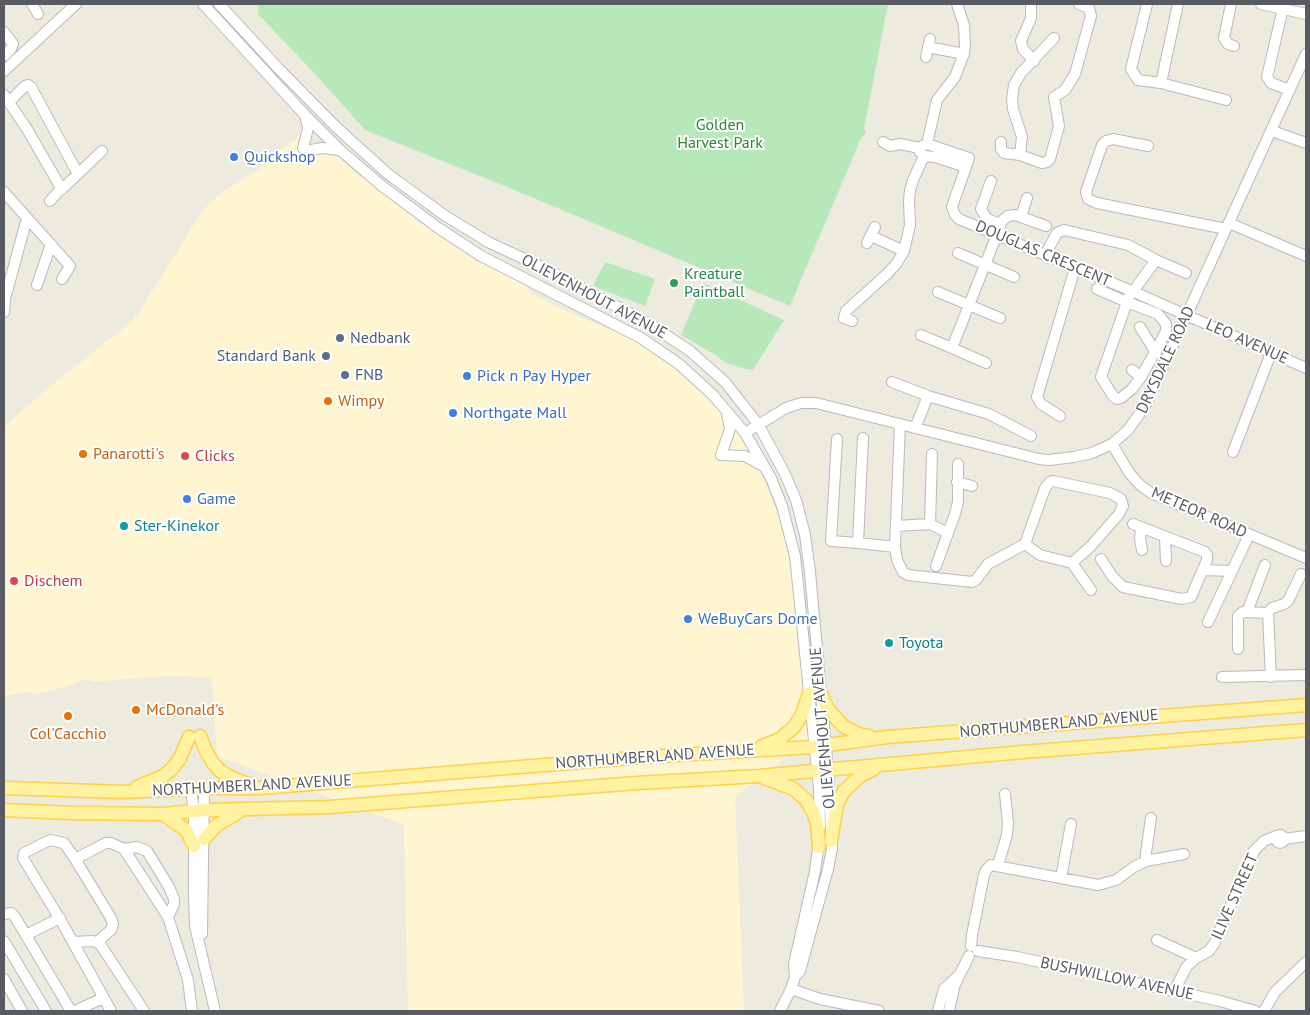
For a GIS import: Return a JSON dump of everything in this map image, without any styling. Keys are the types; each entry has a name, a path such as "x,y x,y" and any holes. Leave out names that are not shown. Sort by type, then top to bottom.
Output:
{"main road":[{"path":"752,750 789,732 800,718 815,692 843,726 861,735 887,737"},
{"name":"NORTHUMBERLAND AVENUE","path":"4,788 123,792 197,788 260,788 819,746 887,737 1306,705"},
{"name":"NORTHUMBERLAND AVENUE","path":"4,810 163,814 199,810 330,808 638,783 822,771 1023,752 1306,730"},
{"path":"123,792 150,783 172,769 195,736 220,771 232,778 260,788"},
{"path":"832,841 837,804 844,791 860,776 880,766"},
{"path":"759,776 787,785 806,800 817,823 819,847"},
{"path":"163,814 186,830 199,843 217,825 244,809"}],"street":[{"path":"32,4 38,14"},
{"name":"OLIEVENHOUT AVENUE","path":"203,4 304,115 340,150 382,186 481,256 641,338 679,364 713,395 744,433 765,468 782,506 795,556 815,692"},
{"name":"OLIEVENHOUT AVENUE","path":"219,4 279,70 336,127 388,174 444,214 488,242 648,323 690,351 725,382 758,424 785,474 796,500 805,535 810,577 819,746 832,841 828,869 800,971 795,977 781,1008"},
{"path":"844,318 848,309 897,263 904,251 910,225 910,190 924,150 937,100 955,77 964,54 964,25 957,4"},
{"path":"1031,4 1030,21 1021,41 1023,49 1034,61"},
{"path":"1001,142 1000,149 1004,153 1020,155 1042,163 1050,160 1059,126 1052,94 1065,90 1076,74 1091,16 1089,8 1081,4"},
{"path":"1147,4 1131,69 1138,80 1226,100"},
{"path":"1161,84 1178,4"},
{"path":"1231,4 1224,38 1227,43 1234,46"},
{"path":"1267,4 1306,14"},
{"path":"4,71 73,5"},
{"path":"1283,8 1267,77 1271,83 1290,90"},
{"path":"4,32 13,44 4,56"},
{"path":"1020,155 1022,137 1013,108 1014,85 1021,74 1054,38"},
{"path":"928,48 964,54"},
{"name":"DRYSDALE ROAD","path":"744,433 786,408 801,403 808,403 825,404 1021,456 1049,460 1092,453 1112,444 1138,419 1145,406 1306,54"},
{"path":"61,190 27,129 6,99 25,86 31,87 78,174"},
{"path":"304,115 308,128 307,149 340,150"},
{"path":"1272,131 1306,143"},
{"path":"1148,146 1113,139 1106,141 1102,145 1086,192 1088,199 1097,203 1228,226 1306,256"},
{"path":"883,142 890,146 900,144 924,150"},
{"name":"DOUGLAS CRESCENT","path":"924,150 935,157 968,162 954,201 953,212 959,219 1188,315"},
{"path":"50,201 102,151"},
{"path":"991,182 982,206 982,212 987,219 1000,224"},
{"path":"4,192 70,266 62,279"},
{"path":"1021,217 1027,198"},
{"path":"952,348 1003,220 1008,216 1015,215 1046,226"},
{"path":"4,312 27,218"},
{"path":"1045,255 1056,233 1064,230 1128,245 1156,260 1186,272"},
{"path":"871,236 904,251"},
{"path":"37,285 51,244"},
{"path":"958,253 1014,277"},
{"path":"1097,289 1127,302 1158,314 1167,327 1156,353 1141,377 1132,389 1117,399 1113,396 1099,373 1127,302 1156,260"},
{"path":"1060,416 1041,404 1037,396 1075,268"},
{"path":"938,292 1000,318"},
{"name":"LEO AVENUE","path":"1188,315 1306,368"},
{"path":"1140,327 1156,353"},
{"path":"921,335 986,363"},
{"path":"1233,452 1271,353"},
{"path":"1132,370 1141,377"},
{"path":"892,382 928,396 989,414 1031,436"},
{"path":"915,428 928,396"},
{"path":"725,409 730,429 721,455 745,456 753,459 765,468"},
{"path":"900,424 895,547 899,566 908,575 972,582 979,578 988,564 1025,544 1045,488 1050,482 1056,481 1117,495 1123,506 1090,547 1072,563"},
{"path":"837,438 831,541 895,547"},
{"path":"858,543 863,438"},
{"name":"METEOR ROAD","path":"1112,444 1130,474 1145,489 1157,496 1306,558"},
{"path":"930,524 932,454"},
{"path":"936,566 957,508 958,464"},
{"path":"957,482 972,486"},
{"path":"896,526 930,524 948,533"},
{"path":"1101,559 1109,578 1124,588 1182,599 1191,597 1204,570 1207,558 1205,552 1137,526 1142,550"},
{"path":"1208,622 1248,535"},
{"path":"1165,537 1166,561"},
{"path":"1025,544 1040,555 1072,563 1091,590"},
{"path":"1247,612 1265,565"},
{"path":"1204,570 1232,572"},
{"path":"1271,677 1268,613 1272,608 1284,604 1288,600 1301,574"},
{"path":"1238,649 1237,618 1241,612 1268,613"},
{"path":"1222,678 1306,675"},
{"name":"OLIEVENHOUT AVENUE","path":"795,977 794,964 819,847 822,771"},
{"path":"197,788 199,843 195,917 215,1011"},
{"path":"998,865 1008,823 1005,794"},
{"path":"1146,861 1152,818"},
{"path":"1061,878 1071,824"},
{"name":"ILIVE STREET","path":"1174,991 1187,966 1208,951 1214,944 1257,847 1264,841 1306,836"},
{"path":"97,942 111,930 113,924 64,843 50,840 24,853 23,858 60,918 111,1011"},
{"path":"75,859 106,843 111,843 124,849 168,918 188,980 192,1011"},
{"path":"124,849 137,846 147,851 169,887 174,899 174,904 168,918"},
{"path":"950,1011 958,976 973,951 972,935 984,875 988,867 998,865 1091,884 1116,880 1146,861 1184,854"},
{"path":"4,914 11,913 71,1011"},
{"path":"26,935 60,918"},
{"path":"73,942 84,940 97,942 105,950 144,1011"},
{"path":"1158,940 1196,958"},
{"path":"4,941 46,1011"},
{"name":"BUSHWILLOW AVENUE","path":"973,951 1017,957 1229,1003 1255,1011"},
{"path":"1264,1011 1275,992 1306,962"},
{"path":"938,1011 944,989 958,976"},
{"path":"4,979 22,1011"},
{"path":"791,989 806,995 879,1011"},
{"path":"781,1008 806,995"},
{"path":"76,1011 103,998"}],"shaded area":[{"path":"300,134 313,153 334,153 357,174 406,208 417,221 454,245 469,251 526,284 531,294 559,308 649,346 701,387 754,455 789,541 809,740 735,797 744,1011 408,1011 404,825 217,756 212,677 163,676 92,682 87,679 66,687 35,694 29,691 4,697 4,427 42,393 131,322 208,205 220,194 259,169 274,153 295,140"}],"green space":[{"name":"Golden Harvest Park","path":"258,4 888,4 864,129 866,133 861,138 790,306 510,188 365,130 258,14"},
{"path":"605,262 655,279 645,306 593,286"},
{"path":"703,283 784,320 753,370 724,362 716,355 681,335"}],"place":[{"name":"Quickshop","path":"234,157"},
{"name":"Kreature Paintball","path":"674,283"},
{"name":"Nedbank","path":"340,338"},
{"name":"Standard Bank","path":"326,356"},
{"name":"FNB","path":"345,375"},
{"name":"Pick n Pay Hyper","path":"467,376"},
{"name":"Wimpy","path":"328,401"},
{"name":"Northgate Mall","path":"453,413"},
{"name":"Panarotti's","path":"83,454"},
{"name":"Clicks","path":"185,456"},
{"name":"Game","path":"187,499"},
{"name":"Ster-Kinekor","path":"124,526"},
{"name":"Dischem","path":"14,581"},
{"name":"WeBuyCars Dome","path":"688,619"},
{"name":"Toyota","path":"889,643"},
{"name":"McDonald's","path":"136,710"},
{"name":"Col'Cacchio","path":"68,716"}]}
